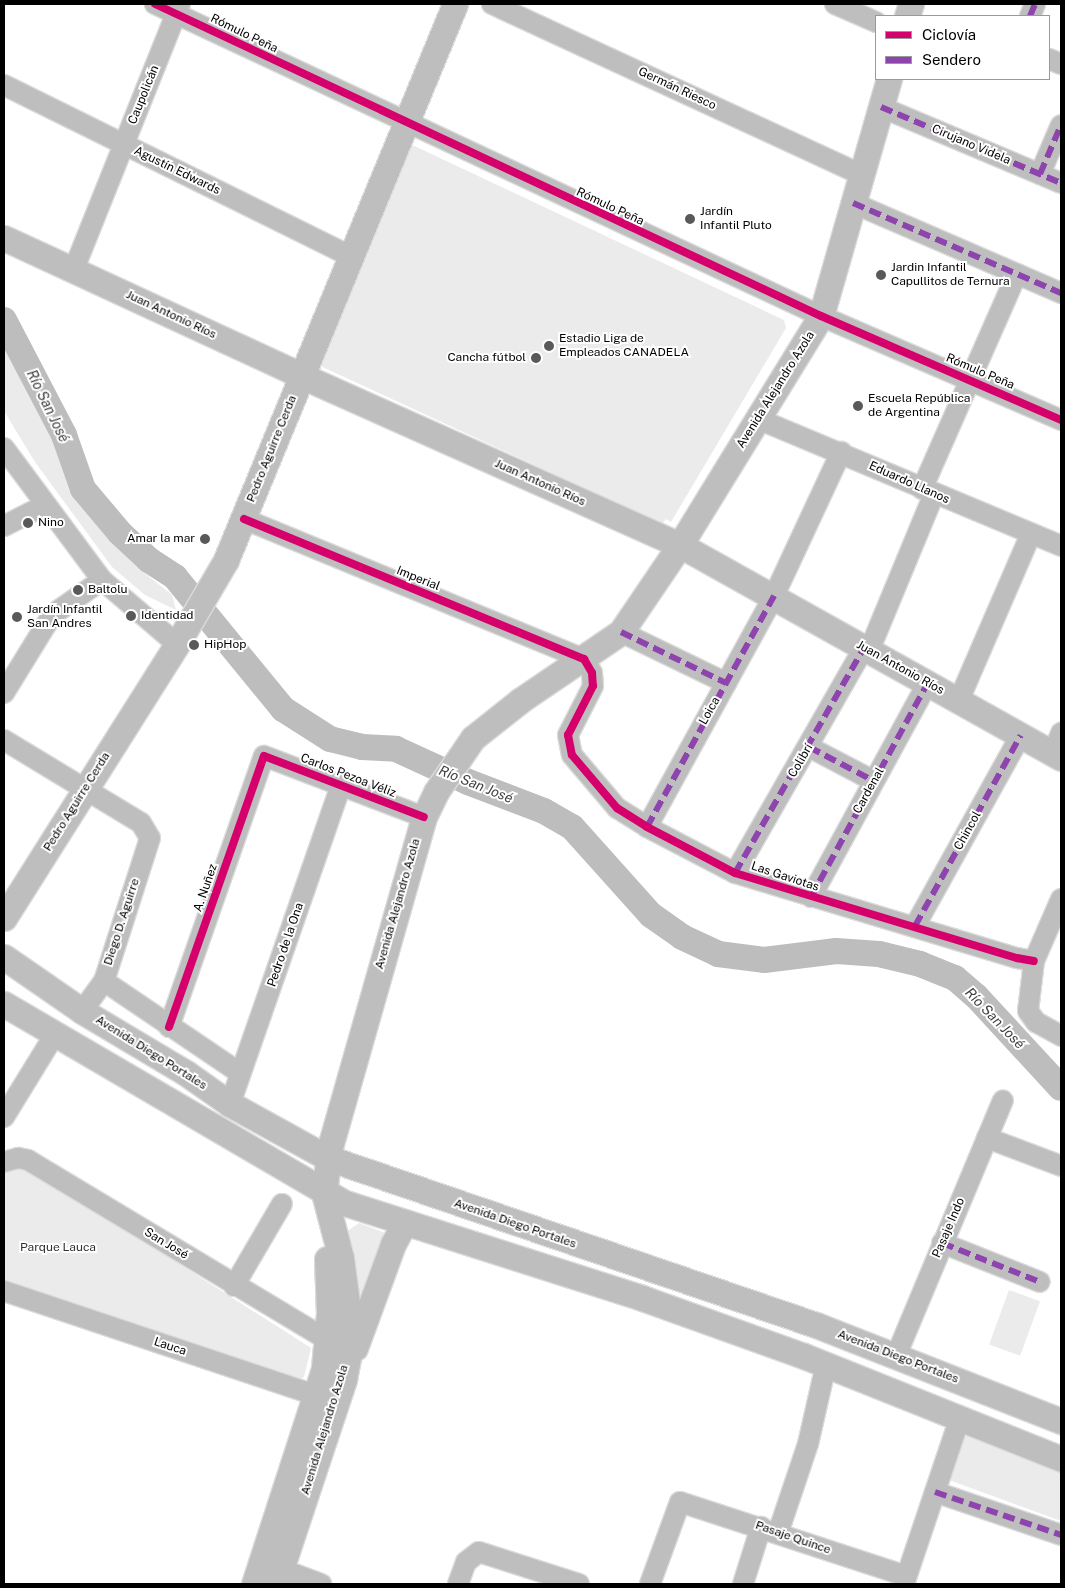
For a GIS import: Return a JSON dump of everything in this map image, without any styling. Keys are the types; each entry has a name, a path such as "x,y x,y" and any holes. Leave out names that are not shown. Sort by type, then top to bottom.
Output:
{"main road":[{"name":"Pedro Aguirre Cerda","path":"4,918 183,634 221,569 244,519 455,4"},
{"name":"Avenida Alejandro Azola","path":"285,1578 326,1399 326,1203 328,1158 335,1121 424,817 436,792 473,738 521,700 584,659 621,632 680,545 821,316 889,80"},
{"name":"Juan Antonio Ríos","path":"4,238 302,376 680,545 1021,735 1058,748"},
{"name":"Avenida Diego Portales","path":"4,957 82,1011 186,1073 230,1104 328,1158 816,1326 1061,1421"},
{"path":"4,1004 326,1203 345,1203 642,1298 815,1360 1061,1459"},
{"name":"Avenida Alejandro Azola","path":"326,1203 341,1258 348,1310 349,1346 344,1378 326,1399"},
{"path":"344,1378 393,1244 405,1222"},
{"path":"815,1360 816,1326"}],"street":[{"name":"Rómulo Peña","path":"155,4 178,9 406,124 821,316 1061,420"},
{"name":"Germán Riesco","path":"492,4 862,175"},
{"path":"835,4 875,22"},
{"name":"Caupolicán","path":"74,269 178,9"},
{"name":"Agustín Edwards","path":"4,84 124,145 352,256"},
{"name":"Cirujano Videla","path":"881,107 1061,183"},
{"path":"1040,174 1061,125"},
{"path":"853,203 1061,292"},
{"name":"Colibrí","path":"735,873 867,649 928,492 968,380 1017,274"},
{"name":"Eduardo Llanos","path":"758,419 840,452 928,492 1061,546"},
{"path":"4,448 102,580 183,634"},
{"name":"Loica","path":"647,827 774,596 840,452"},
{"path":"4,526 45,505"},
{"name":"Imperial","path":"244,519 584,659"},
{"path":"959,700 1031,534"},
{"path":"4,693 52,615 102,580"},
{"path":"621,632 726,683"},
{"name":"Las Gaviotas","path":"584,659 592,673 593,686 572,723 569,746 578,765 617,808 647,827 735,873 811,897 1034,961"},
{"name":"Cardenal","path":"811,897 927,684"},
{"name":"Chincol","path":"914,926 1021,735"},
{"path":"4,740 85,790"},
{"path":"809,747 874,781"},
{"name":"Carlos Pezoa Véliz","path":"264,756 424,817"},
{"name":"A. Nuñez","path":"169,1027 264,756"},
{"name":"Pedro de la Ona","path":"230,1104 341,786"},
{"name":"Diego D. Aguirre","path":"82,1011 104,981 150,838 146,829 85,790"},
{"path":"1061,899 1034,961 1028,1011 1036,1022 1061,1036"},
{"path":"104,981 240,1074"},
{"path":"4,1117 55,1034"},
{"name":"Pasaje Indo","path":"896,1356 1003,1100"},
{"path":"988,1138 1061,1166"},
{"name":"San José","path":"4,1162 18,1158 28,1160 234,1286 327,1340"},
{"path":"234,1286 282,1204"},
{"path":"942,1243 1040,1282"},
{"name":"Lauca","path":"4,1291 326,1399"},
{"path":"743,1584 770,1530 808,1444 815,1360"},
{"path":"905,1580 960,1418"},
{"path":"935,1492 1061,1535"},
{"name":"Pasaje Quince","path":"650,1584 680,1502 770,1530 905,1580"},
{"path":"458,1584 466,1562 474,1553 484,1553 579,1584"}],"green space":[{"name":"Estadio Liga de Empleados CANADELA","path":"406,142 784,320 786,328 671,522 666,519 662,524 314,363"},
{"path":"4,331 11,355 50,411 61,452 92,504 142,571 172,595 176,610 145,595 112,567 35,462 4,411"},
{"name":"Parque Lauca","path":"29,1168 311,1348 304,1377 294,1383 4,1285 4,1172"},
{"path":"359,1223 388,1234 357,1314 343,1234"},
{"path":"1009,1290 1040,1301 1020,1356 989,1345"},
{"path":"963,1433 1061,1473 1061,1521 949,1480"}],"waterway":[{"name":"Río San José","path":"4,320 64,435 83,489 120,533 149,560 175,577 283,709 330,739 362,747 396,749 468,782 544,811 572,827 651,915 682,937 718,954 764,960 836,951 879,954 920,964 955,978 976,996 1061,1088"}],"marked path":[{"path":"1030,15 1035,4"},
{"path":"881,107 1061,183"},
{"path":"1040,174 1061,125"},
{"path":"853,203 1061,293"},
{"path":"647,827 774,596"},
{"path":"621,632 726,683"},
{"path":"735,873 864,648"},
{"path":"811,897 927,684"},
{"path":"915,926 1021,735"},
{"path":"809,747 874,781"},
{"path":"942,1243 1040,1282"},
{"path":"935,1492 1061,1535"}],"cycle path":[{"path":"155,4 821,316 1061,420"},
{"path":"244,519 584,659 592,673 593,686 568,735 572,755 617,808 647,827 735,873 1017,958 1034,961"},
{"path":"169,1027 264,756 424,817"}],"place":[{"name":"Jardín Infantil Pluto","path":"690,219"},
{"name":"Jardin Infantil Capullitos de Ternura","path":"881,275"},
{"name":"Estadio Liga de Empleados CANADELA","path":"549,346"},
{"name":"Cancha fútbol","path":"536,358"},
{"name":"Escuela República de Argentina","path":"858,406"},
{"name":"Nino","path":"28,523"},
{"name":"Amar la mar","path":"205,539"},
{"name":"Baltolu","path":"78,590"},
{"name":"Identidad","path":"131,616"},
{"name":"Jardín Infantil San Andres","path":"17,617"},
{"name":"HipHop","path":"194,645"}]}
